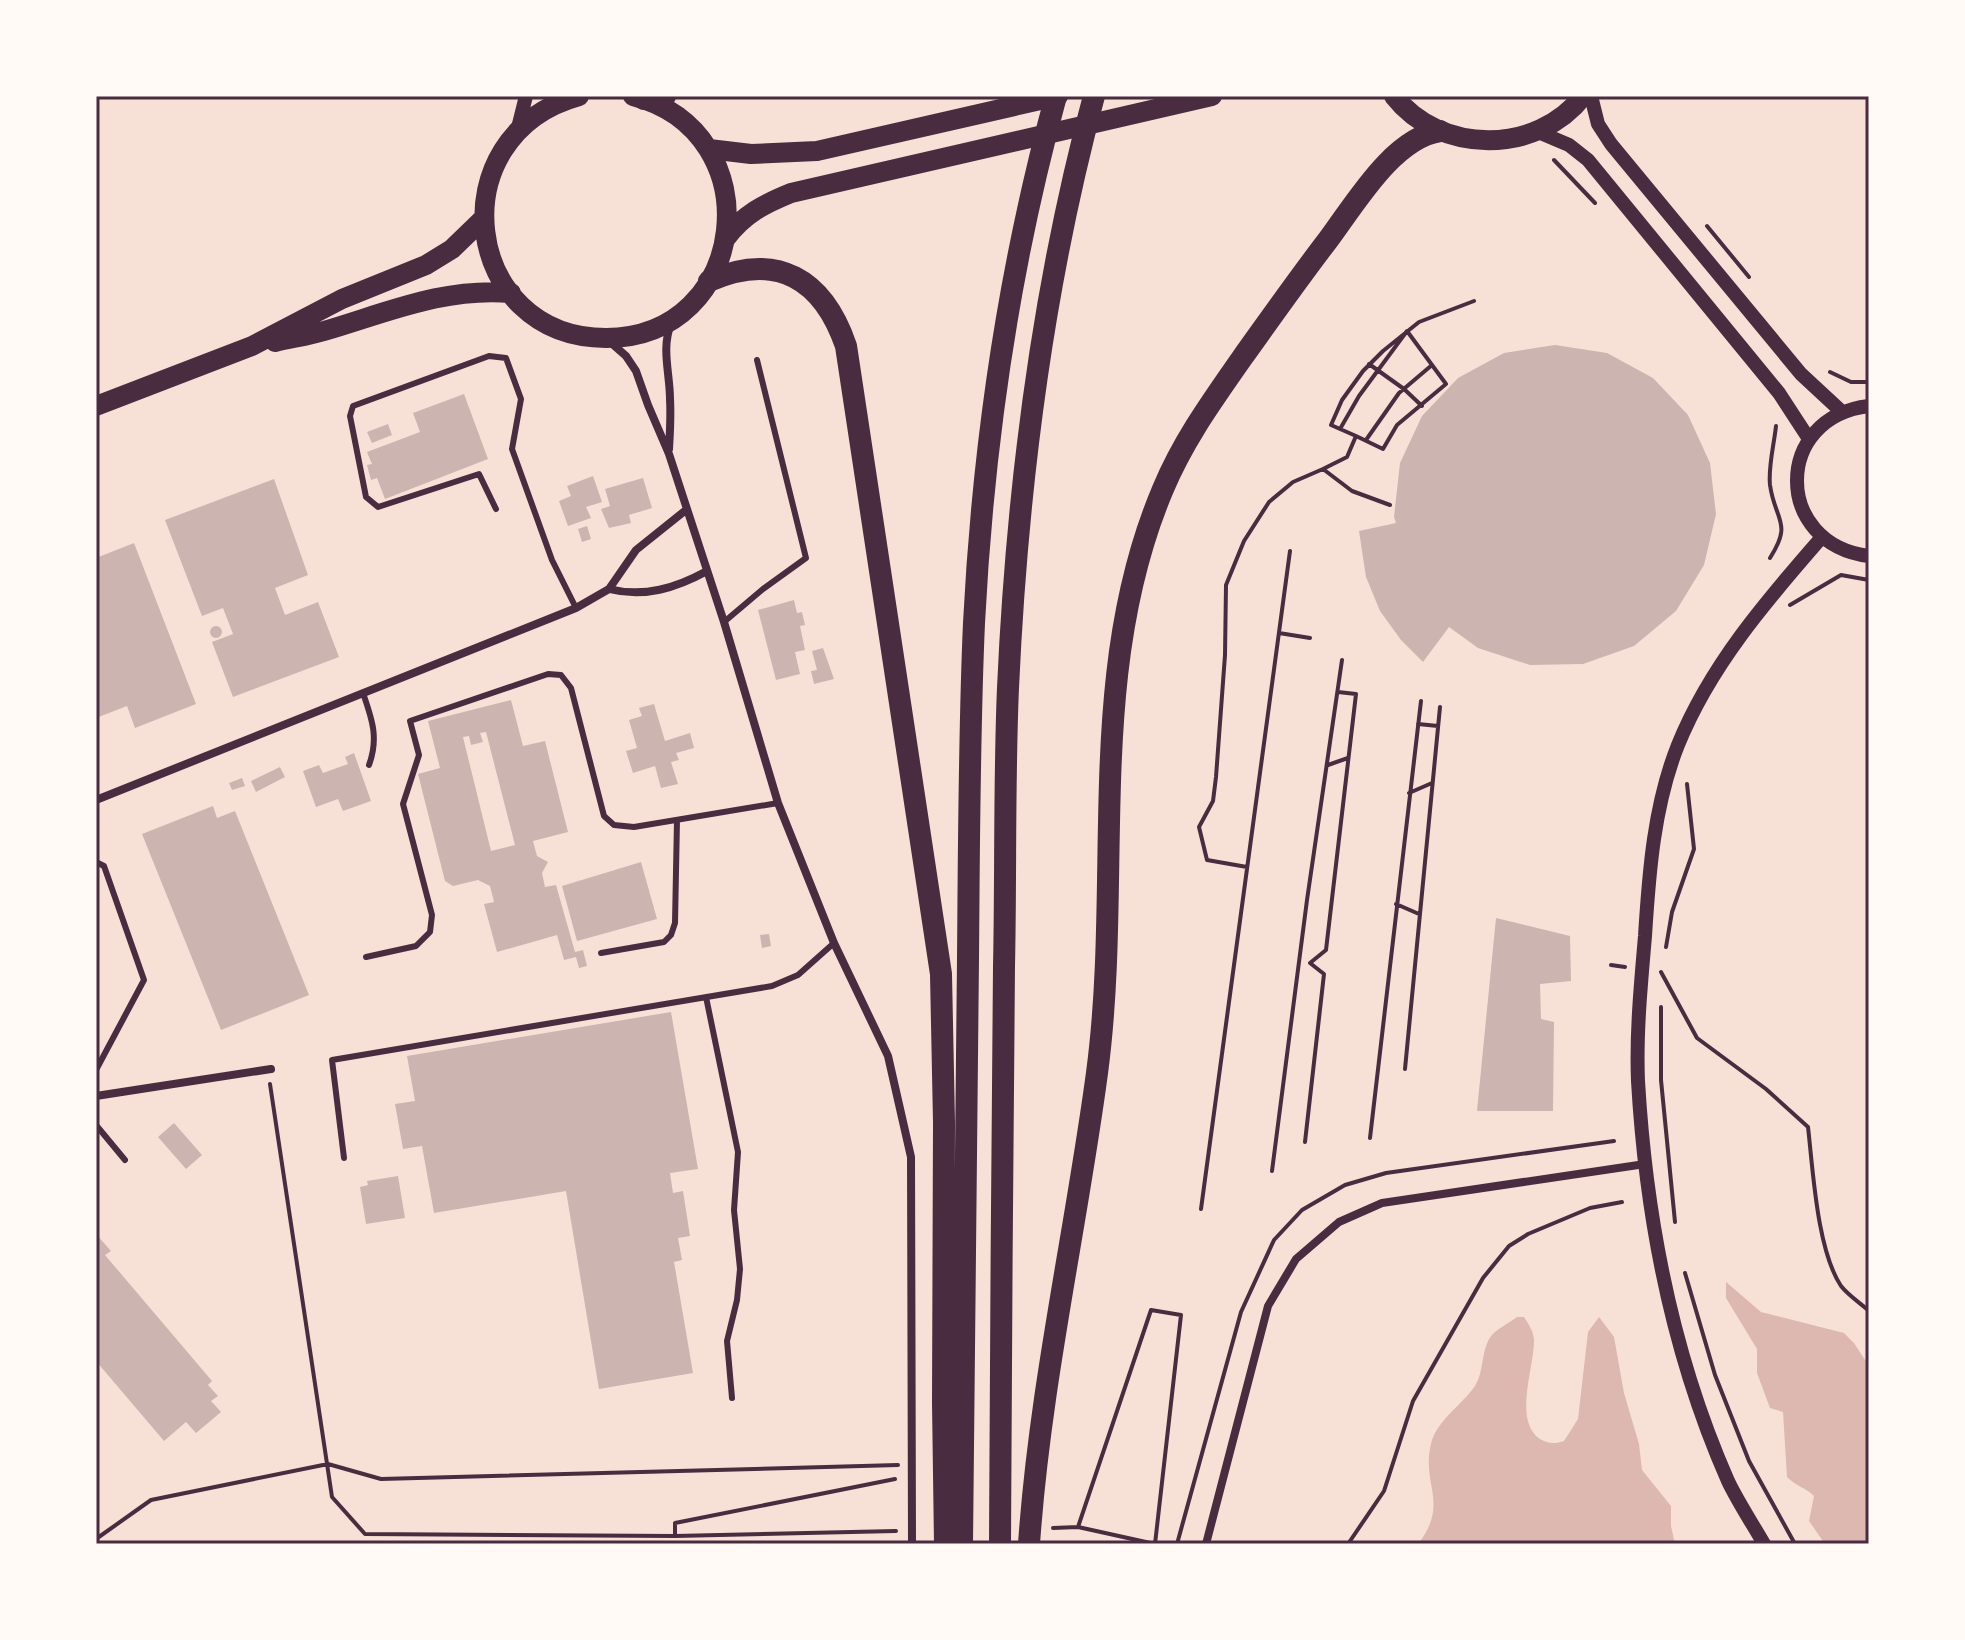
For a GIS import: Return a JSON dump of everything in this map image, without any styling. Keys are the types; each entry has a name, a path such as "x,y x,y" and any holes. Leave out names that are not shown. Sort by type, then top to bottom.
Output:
{"highway":[{"path":"962,1544 974,619 987,474 1005,328 1033,180 1057,96"},
{"path":"1000,1544 1007,752 1012,620 1024,474 1043,329 1073,175 1094,96"},
{"path":"1029,1544 1044,1396 1097,1071 1105,980 1109,782 1115,678 1126,610 1142,543 1163,489 1203,412 1301,276 1376,176 1404,147 1426,133 1440,131"},
{"path":"709,281 722,275 758,269 778,271 801,280 820,295 837,321 846,346 941,974 945,1544"}],"main road":[{"path":"579,96 545,109 517,132 495,163 484,200 483,219 488,251 511,293 537,317 553,326 570,333 606,338 641,333 673,318 693,301 709,281 726,238 726,192 720,169 709,149 699,135 674,113 647,97"},
{"path":"709,149 751,154 817,151 1057,96"},
{"path":"726,238 739,221 761,205 791,193 1212,96"},
{"path":"1394,96 1419,119 1440,131 1488,141 1513,139 1536,131 1558,120 1583,96"},
{"path":"96,406 252,346 342,299 426,265 452,249 483,219"},
{"path":"252,346 322,332 429,298 470,292 511,293"}],"street":[{"path":"517,132 526,96"},
{"path":"1591,96 1598,124 1611,144 1801,374 1842,412"},
{"path":"1536,131 1569,145 1588,160 1779,393 1809,439"},
{"path":"669,454 667,332 673,318"},
{"path":"606,338 626,356 636,371 669,454 724,622 778,803 834,943 888,1056 911,1157 912,1544"},
{"path":"1869,406 1842,412 1818,428 1809,439 1798,467 1796,483 1803,513 1822,537 1851,553 1869,556"},
{"path":"96,800 576,608 609,589 636,550 686,510"},
{"path":"1764,1544 1729,1483 1693,1393 1667,1303 1648,1194 1638,1078 1642,970 1647,901 1660,804 1677,747 1703,690 1739,638 1822,537"},
{"path":"609,589 630,594 660,590 689,581 707,571"},
{"path":"96,1096 270,1073"},
{"path":"1206,1544 1268,1306 1296,1259 1339,1222 1382,1203 1645,1164"}],"lane":[{"path":"496,509 479,474 378,507 366,497 350,416 353,406 489,356 506,358 521,399 512,449 552,560 576,608"},
{"path":"724,622 806,558 757,360"},
{"path":"366,957 416,946 430,932 432,915 403,804 419,755 410,721 548,674 561,675 571,688 604,816 614,825 634,827 778,803"},
{"path":"363,693 376,738 369,765"},
{"path":"601,953 664,942 671,935 675,923 677,820"},
{"path":"96,862 104,866 144,980 96,1070"},
{"path":"344,1158 332,1060 772,986 798,975 834,943"},
{"path":"706,997 738,1152 734,1210 740,1269 737,1300 727,1341 732,1398"},
{"path":"96,1125 125,1160"}],"path":[{"path":"1706,225 1753,283"},
{"path":"1407,331 1446,384 1397,425 1383,449 1331,425 1342,400 1369,364 1407,331 1419,322 1474,301"},
{"path":"1340,429 1359,396 1407,331"},
{"path":"1369,364 1422,406"},
{"path":"1366,440 1404,389 1433,365"},
{"path":"1821,367 1851,382 1869,382"},
{"path":"1770,415 1776,426 1770,482 1783,529 1782,539 1770,558"},
{"path":"1247,867 1207,860 1199,827 1213,801 1216,777 1225,655 1226,585 1244,541 1269,502 1293,482 1347,457 1356,436"},
{"path":"1323,469 1352,491 1390,505"},
{"path":"1201,1209 1290,551"},
{"path":"1782,616 1790,605 1841,575 1869,580"},
{"path":"1279,633 1310,638"},
{"path":"1272,1171 1342,660"},
{"path":"1310,963 1326,950 1356,694 1338,692"},
{"path":"1370,1138 1421,701"},
{"path":"1405,1069 1440,707"},
{"path":"1418,724 1438,726"},
{"path":"1328,765 1348,757"},
{"path":"1664,957 1672,912 1694,849 1686,787 1691,773"},
{"path":"1409,793 1432,783"},
{"path":"1396,904 1420,915"},
{"path":"1299,960 1310,963 1324,974 1305,1142"},
{"path":"1611,965 1661,972"},
{"path":"1661,972 1661,988"},
{"path":"1661,972 1697,1038 1766,1089 1808,1127 1814,1184 1829,1261 1842,1287 1869,1311"},
{"path":"1661,1003 1661,1080 1676,1228"},
{"path":"270,1073 332,1497 365,1534 675,1536 904,1530"},
{"path":"1177,1544 1241,1312 1274,1240 1302,1210 1345,1185 1386,1173 1614,1141"},
{"path":"1348,1544 1384,1491 1413,1401 1483,1278 1509,1246 1528,1234 1590,1208 1622,1202"},
{"path":"1683,1268 1715,1375 1749,1461 1795,1544"},
{"path":"1055,1528 1078,1527 1155,1544 1181,1315 1151,1310 1078,1527"},
{"path":"96,1539 151,1500 328,1464 381,1479 913,1465"},
{"path":"675,1536 675,1523 898,1479"}],"shaded area":[{"path":"1726,1282 1761,1312 1844,1333 1869,1366 1869,1544 1825,1544 1809,1521 1814,1496 1787,1477 1783,1412 1770,1408 1757,1373 1757,1349 1726,1298"},
{"path":"1517,1317 1524,1317 1534,1338 1527,1393 1528,1420 1532,1431 1549,1443 1564,1441 1578,1419 1588,1332 1599,1317 1614,1337 1624,1393 1639,1444 1642,1470 1671,1506 1675,1544 1418,1544 1427,1530 1434,1505 1429,1458 1434,1436 1475,1386 1489,1339"}],"building":[{"path":"1555,345 1607,353 1653,378 1688,415 1710,463 1716,514 1704,565 1676,611 1634,646 1583,664 1530,665 1478,648 1449,627 1423,662 1401,640 1380,611 1366,577 1359,531 1396,523 1400,463 1422,416 1458,378 1504,353"},
{"path":"464,394 488,459 385,499 377,478 371,480 367,465 372,464 367,452 420,432 413,413"},
{"path":"388,424 392,435 372,443 367,432"},
{"path":"593,476 602,502 586,507 591,518 568,526 559,501 571,496 567,486"},
{"path":"643,478 652,508 629,515 631,523 609,528 601,509 610,506 605,489"},
{"path":"274,479 308,575 275,588 285,615 318,602 339,657 233,697 212,642 233,634 223,608 202,616 165,520"},
{"path":"587,526 591,539 582,542 578,529"},
{"path":"134,543 196,704 135,728 127,706 96,718 96,558"},
{"path":"794,600 797,613 802,612 805,625 800,626 805,650 795,652 800,674 776,680 758,610"},
{"path":"216,626 222,632 216,638 210,632"},
{"path":"823,648 834,679 814,684 811,671 817,670 812,651"},
{"path":"511,700 523,746 545,741 568,832 533,841 537,856 548,862 542,873 545,887 556,885 575,952 583,950 587,966 579,968 576,957 564,960 557,935 497,952 484,904 494,902 490,886 478,880 453,886 445,881 418,774 440,768 428,721","holes":["486,732 515,845 491,851 463,737 469,736 471,745 483,742 480,733"]},
{"path":"654,704 665,741 690,733 694,748 676,753 679,760 671,762 678,784 661,788 655,766 633,773 626,751 637,748 629,720 642,716 639,708"},
{"path":"354,753 371,801 343,811 338,799 316,807 303,771 319,765 323,773 348,764 345,757"},
{"path":"280,767 285,777 256,792 251,781"},
{"path":"242,778 245,786 232,790 229,783"},
{"path":"213,806 217,818 235,811 309,995 221,1030 142,834"},
{"path":"641,862 657,919 577,941 562,886"},
{"path":"1496,918 1570,936 1571,981 1540,984 1541,1019 1554,1022 1553,1111 1477,1111"},
{"path":"769,934 771,946 762,948 760,935"},
{"path":"671,1012 698,1169 670,1173 673,1193 683,1191 690,1236 678,1238 682,1260 674,1262 693,1373 599,1389 566,1191 434,1213 422,1146 403,1149 395,1104 415,1101 407,1056"},
{"path":"174,1123 202,1155 186,1169 158,1137"},
{"path":"398,1176 405,1218 366,1224 360,1187 368,1185 367,1181"},
{"path":"96,1234 111,1251 105,1255 212,1381 208,1385 218,1396 211,1401 221,1412 196,1433 186,1422 164,1441 96,1361"}]}
